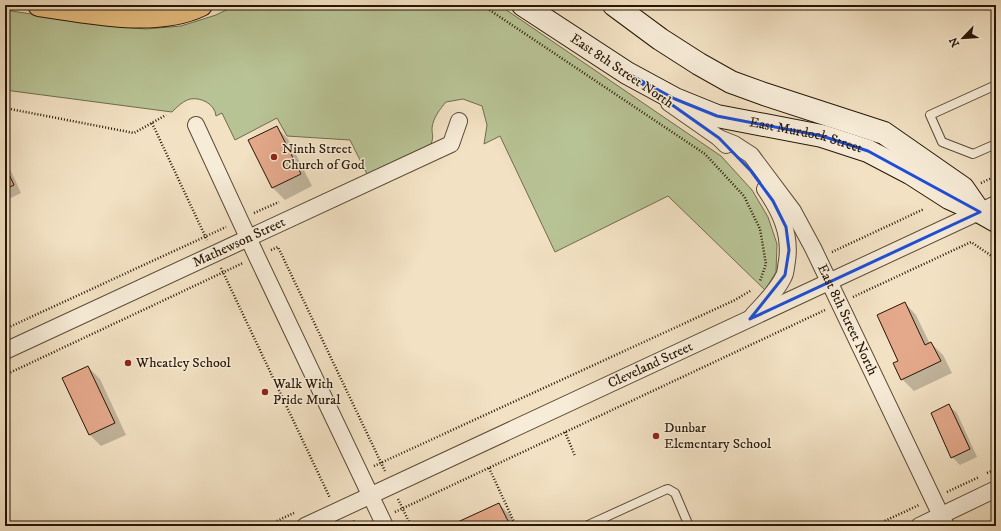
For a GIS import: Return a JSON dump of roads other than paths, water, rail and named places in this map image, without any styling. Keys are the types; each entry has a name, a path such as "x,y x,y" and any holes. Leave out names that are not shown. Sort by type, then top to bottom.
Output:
{"highway":[{"path":"39,5 102,14 153,17 190,10 201,5"}],"street":[{"name":"East 8th Street North","path":"523,5 627,73 719,138 751,170 773,200 786,227 789,250 785,275 775,291 750,319"},
{"path":"614,5 660,39 731,82 884,133 963,188 991,212"},
{"name":"East Murdock Street","path":"627,73 675,99 717,116 822,136 868,151 910,173 949,198 991,212"},
{"name":"Mathewson Street","path":"5,351 451,144 459,121"},
{"path":"196,125 383,522"},
{"name":"East 8th Street North","path":"719,138 734,144 751,155 793,211 818,258 944,521"},
{"name":"Cleveland Street","path":"305,526 750,319 991,212"},
{"path":"919,526 944,521 996,489"}],"lane":[{"path":"996,84 930,115 942,142 973,154 996,144"},
{"path":"586,526 668,489 675,494 689,526"}],"place":[{"name":"Ninth Street Church of God","path":"274,157"},
{"name":"Wheatley School","path":"128,363"},
{"name":"Walk With Pride Mural","path":"265,392"},
{"name":"Dunbar Elementary School","path":"656,436"}]}
